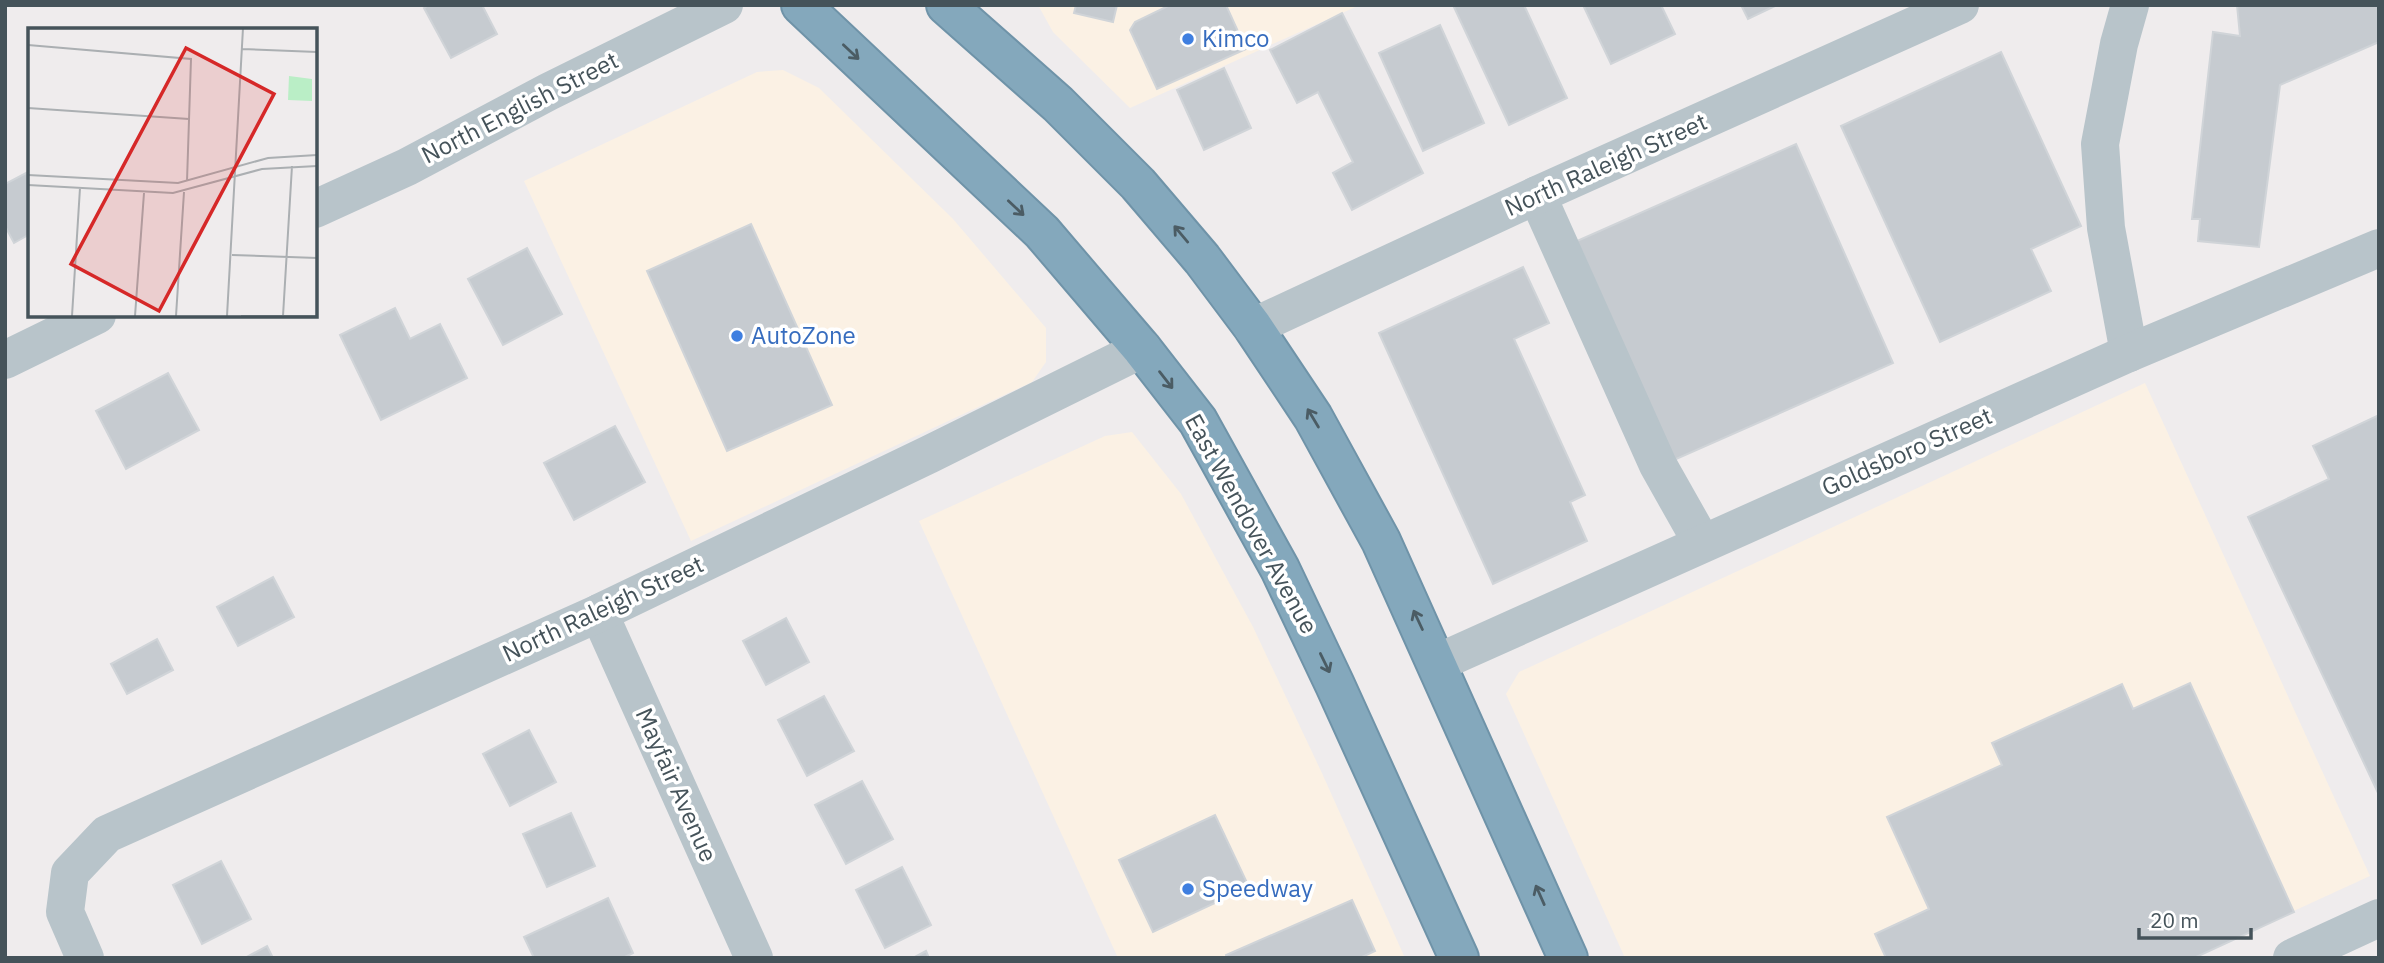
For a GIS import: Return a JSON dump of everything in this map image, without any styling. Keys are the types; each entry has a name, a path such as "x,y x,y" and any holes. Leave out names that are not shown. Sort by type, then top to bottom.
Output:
{"highway":[{"name":"East Wendover Avenue","path":"802,5 1042,232 1142,349 1198,421 1280,569 1459,958"},
{"path":"946,5 1058,104 1138,184 1202,259 1253,327 1313,416 1381,541 1568,958"}],"street":[{"name":"North English Street","path":"317,208 407,167 548,92 724,5"},
{"name":"North Raleigh Street","path":"1253,327 1537,195 1960,5"},
{"path":"2129,353 2106,228 2100,144 2119,44 2130,5"},
{"path":"1537,195 1658,465 1702,543"},
{"name":"Goldsboro Street","path":"1437,663 2129,353 2379,248"},
{"path":"5,360 93,317"},
{"name":"North Raleigh Street","path":"85,958 65,912 70,873 107,834 599,612 1142,349"},
{"name":"Mayfair Avenue","path":"599,612 754,958"},
{"path":"2292,958 2335,949 2379,918"}],"shaded area":[{"path":"1038,5 1360,5 1130,108 1053,32"},
{"path":"783,70 819,88 953,219 1046,328 1046,362 1032,382 691,541 524,181 757,72"},
{"path":"2145,383 2370,876 2191,958 1625,958 1506,694 1519,672"},
{"path":"1132,432 1181,494 1253,627 1405,958 1118,958 919,521 1105,436"}],"building":[{"path":"429,5 482,5 497,34 451,58 424,8"},
{"path":"1076,5 1117,5 1113,22 1074,13"},
{"name":"Kimco","path":"1170,5 1226,5 1246,49 1157,89 1130,30 1135,22"},
{"path":"1453,5 1524,5 1567,98 1509,125"},
{"path":"1583,5 1661,5 1675,34 1611,64"},
{"path":"1741,5 1777,5 1748,19"},
{"path":"2237,5 2379,5 2379,42 2280,85 2259,247 2198,241 2200,219 2192,219 2213,32 2240,36"},
{"path":"1342,13 1423,173 1352,210 1333,173 1353,162 1318,92 1297,103 1270,50"},
{"path":"1440,25 1484,123 1423,151 1379,53"},
{"path":"2001,52 2081,226 2031,249 2051,291 1940,342 1841,126"},
{"path":"1224,68 1251,128 1204,150 1177,90"},
{"path":"1796,144 1893,363 1674,460 1577,241"},
{"path":"28,172 28,235 14,243 5,226 5,184"},
{"path":"751,224 832,405 727,451 647,271"},
{"path":"527,248 562,314 503,345 468,279"},
{"path":"1523,267 1549,323 1514,339 1585,495 1570,502 1587,541 1493,584 1379,333"},
{"path":"395,308 410,339 440,324 467,378 381,420 340,335"},
{"path":"168,373 199,430 126,469 96,411"},
{"path":"2379,415 2379,795 2248,517 2329,479 2313,446"},
{"path":"615,426 645,482 574,520 544,463"},
{"path":"273,577 294,617 238,646 217,607"},
{"path":"786,618 809,662 766,685 743,641"},
{"path":"157,639 173,670 127,694 111,664"},
{"path":"2190,683 2294,912 2194,958 1886,958 1875,934 1929,909 1887,817 2002,765 1992,743 2122,684 2133,709"},
{"path":"824,696 854,751 807,776 778,720"},
{"path":"529,730 556,782 510,806 483,754"},
{"path":"862,781 893,839 846,864 815,805"},
{"path":"571,813 595,866 547,887 523,834"},
{"path":"1215,815 1249,887 1153,932 1119,860"},
{"path":"221,861 251,919 202,944 173,885"},
{"path":"902,867 931,925 885,948 856,890"},
{"path":"608,898 633,953 623,958 534,958 524,937"},
{"path":"1352,900 1375,951 1360,958 1227,958 1226,955"},
{"path":"267,946 273,958 245,958"},
{"path":"926,951 929,958 913,958"}],"place":[{"name":"Kimco","path":"1188,39"},
{"name":"AutoZone","path":"737,336"},
{"name":"Speedway","path":"1188,889"}]}
